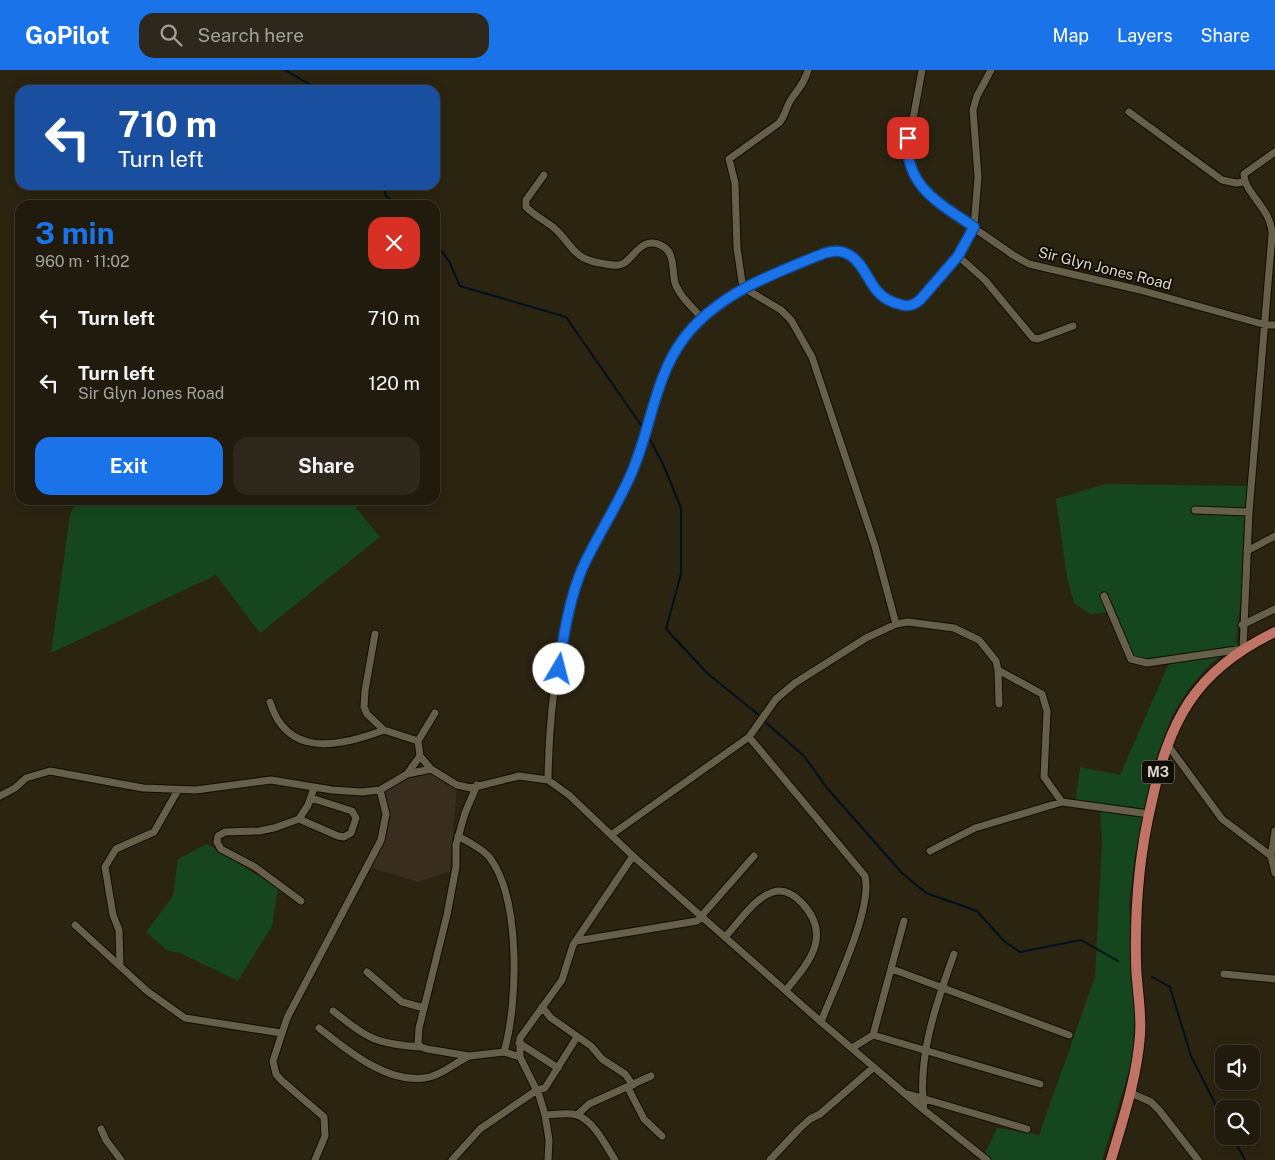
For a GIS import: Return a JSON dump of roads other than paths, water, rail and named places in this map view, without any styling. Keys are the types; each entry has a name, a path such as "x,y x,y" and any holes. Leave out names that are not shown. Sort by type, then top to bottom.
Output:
{"highway":[{"name":"M3","path":"1110,1160 1131,1093 1140,1034 1136,958 1140,866 1149,814 1166,744 1182,713 1201,687 1218,669 1242,649 1275,632"}],"street":[{"path":"808,70 804,82 792,97 779,123 729,159 734,183 737,248 741,276 746,287 781,310 790,320 812,357 875,546 896,624"},
{"name":"Sir Glyn Jones Road","path":"922,70 908,138 907,161 919,184 932,199 1029,264 1140,290 1266,325 1275,325"},
{"path":"548,780 549,739 563,636 582,570 632,471 661,383 673,355 684,337 703,319 746,287 825,253 838,251 853,257 870,284 892,303 912,306 920,300 958,256 974,227 978,177 974,110 977,96 991,70"},
{"path":"1129,112 1222,180 1245,182"},
{"path":"1104,596 1131,659 1147,663 1242,649 1249,512 1266,325 1272,228 1267,212 1243,177 1245,171 1275,152"},
{"path":"544,174 526,200 526,207 555,228 572,250 584,260 616,266 626,262 640,247 650,244 663,246 672,261 678,289 703,319"},
{"path":"958,256 985,280 1033,338 1038,339 1073,326"},
{"path":"1195,510 1249,512"},
{"path":"1247,551 1275,536"},
{"path":"1242,625 1275,609"},
{"path":"611,835 749,737 776,700 795,683 866,638 896,624 908,622 954,628 968,633 992,653 998,670 999,704"},
{"path":"375,634 364,707 367,714 384,730 418,741"},
{"path":"998,670 1042,694 1047,711 1044,777 1062,802"},
{"path":"270,702 274,716 287,734 302,740 323,744 343,743 384,730"},
{"path":"435,713 418,741 420,756 431,769 457,785 471,788 519,776 548,780 569,795 633,856 726,936 821,1022 924,1110 987,1160"},
{"path":"749,737 854,863 866,881 867,887 859,923 821,1022"},
{"path":"1166,744 1222,819 1273,850"},
{"path":"407,774 420,756"},
{"path":"0,796 15,788 26,778 50,771 143,788 178,790 220,788 271,780 314,788 362,792 380,790 407,774 431,769"},
{"path":"421,1047 418,1038 447,915 458,836 477,785"},
{"path":"299,819 311,798 314,788"},
{"path":"120,966 119,930 113,915 105,867 116,849 154,832 178,790"},
{"path":"315,1160 324,1136 324,1117 276,1074 273,1061 281,1033 381,840 386,814 380,790"},
{"path":"302,900 255,867 220,849 216,842 218,836 225,832 259,831 299,819 338,836 344,837 351,833 356,818 352,811 311,798"},
{"path":"930,851 974,828 1062,802 1149,814"},
{"path":"1275,831 1273,850 1275,873"},
{"path":"458,836 489,856 501,880 509,914 516,965 504,1052"},
{"path":"548,1160 549,1140 545,1115 537,1090 520,1057 520,1041 562,980 576,941 633,856"},
{"path":"576,941 683,925 697,921 754,856"},
{"path":"726,936 761,898 774,892 786,892 797,898 811,912 817,931 817,943 810,961 786,990"},
{"path":"852,1048 874,1035 904,921"},
{"path":"75,925 147,991 185,1018 281,1033"},
{"path":"924,1110 922,1082 925,1050 954,954"},
{"path":"892,969 1069,1035"},
{"path":"367,972 402,1002 424,1008"},
{"path":"1224,974 1275,979"},
{"path":"542,1007 551,1018 591,1046 602,1059 625,1074 644,1119 662,1136"},
{"path":"333,1010 364,1035 387,1045 421,1047 469,1056 504,1052 520,1057"},
{"path":"319,1028 358,1059 408,1078 434,1075 469,1056"},
{"path":"508,1031 558,1068"},
{"path":"874,1035 1040,1084"},
{"path":"452,1160 489,1122 537,1090 546,1088 577,1037"},
{"path":"770,1160 810,1119 820,1114 874,1067"},
{"path":"577,1115 590,1104 651,1076"},
{"path":"1131,1093 1151,1102 1159,1110 1198,1160"},
{"path":"906,1094 1027,1129"},
{"path":"545,1115 577,1115 584,1119 600,1137 615,1160"},
{"path":"101,1130 121,1160"}],"waterway":[{"path":"285,70 310,85"},
{"path":"384,190 386,196 391,200"},
{"path":"440,249 449,261 460,286 566,317 643,428"},
{"path":"647,434 663,464 681,508 681,574 666,629 707,673 760,716"},
{"path":"763,720 804,756 827,788 902,873 926,893 977,911 1004,941 1020,952 1081,940 1118,961"},
{"path":"1152,977 1170,987 1191,1056 1215,1103"},
{"path":"1237,1145 1245,1160"}]}
